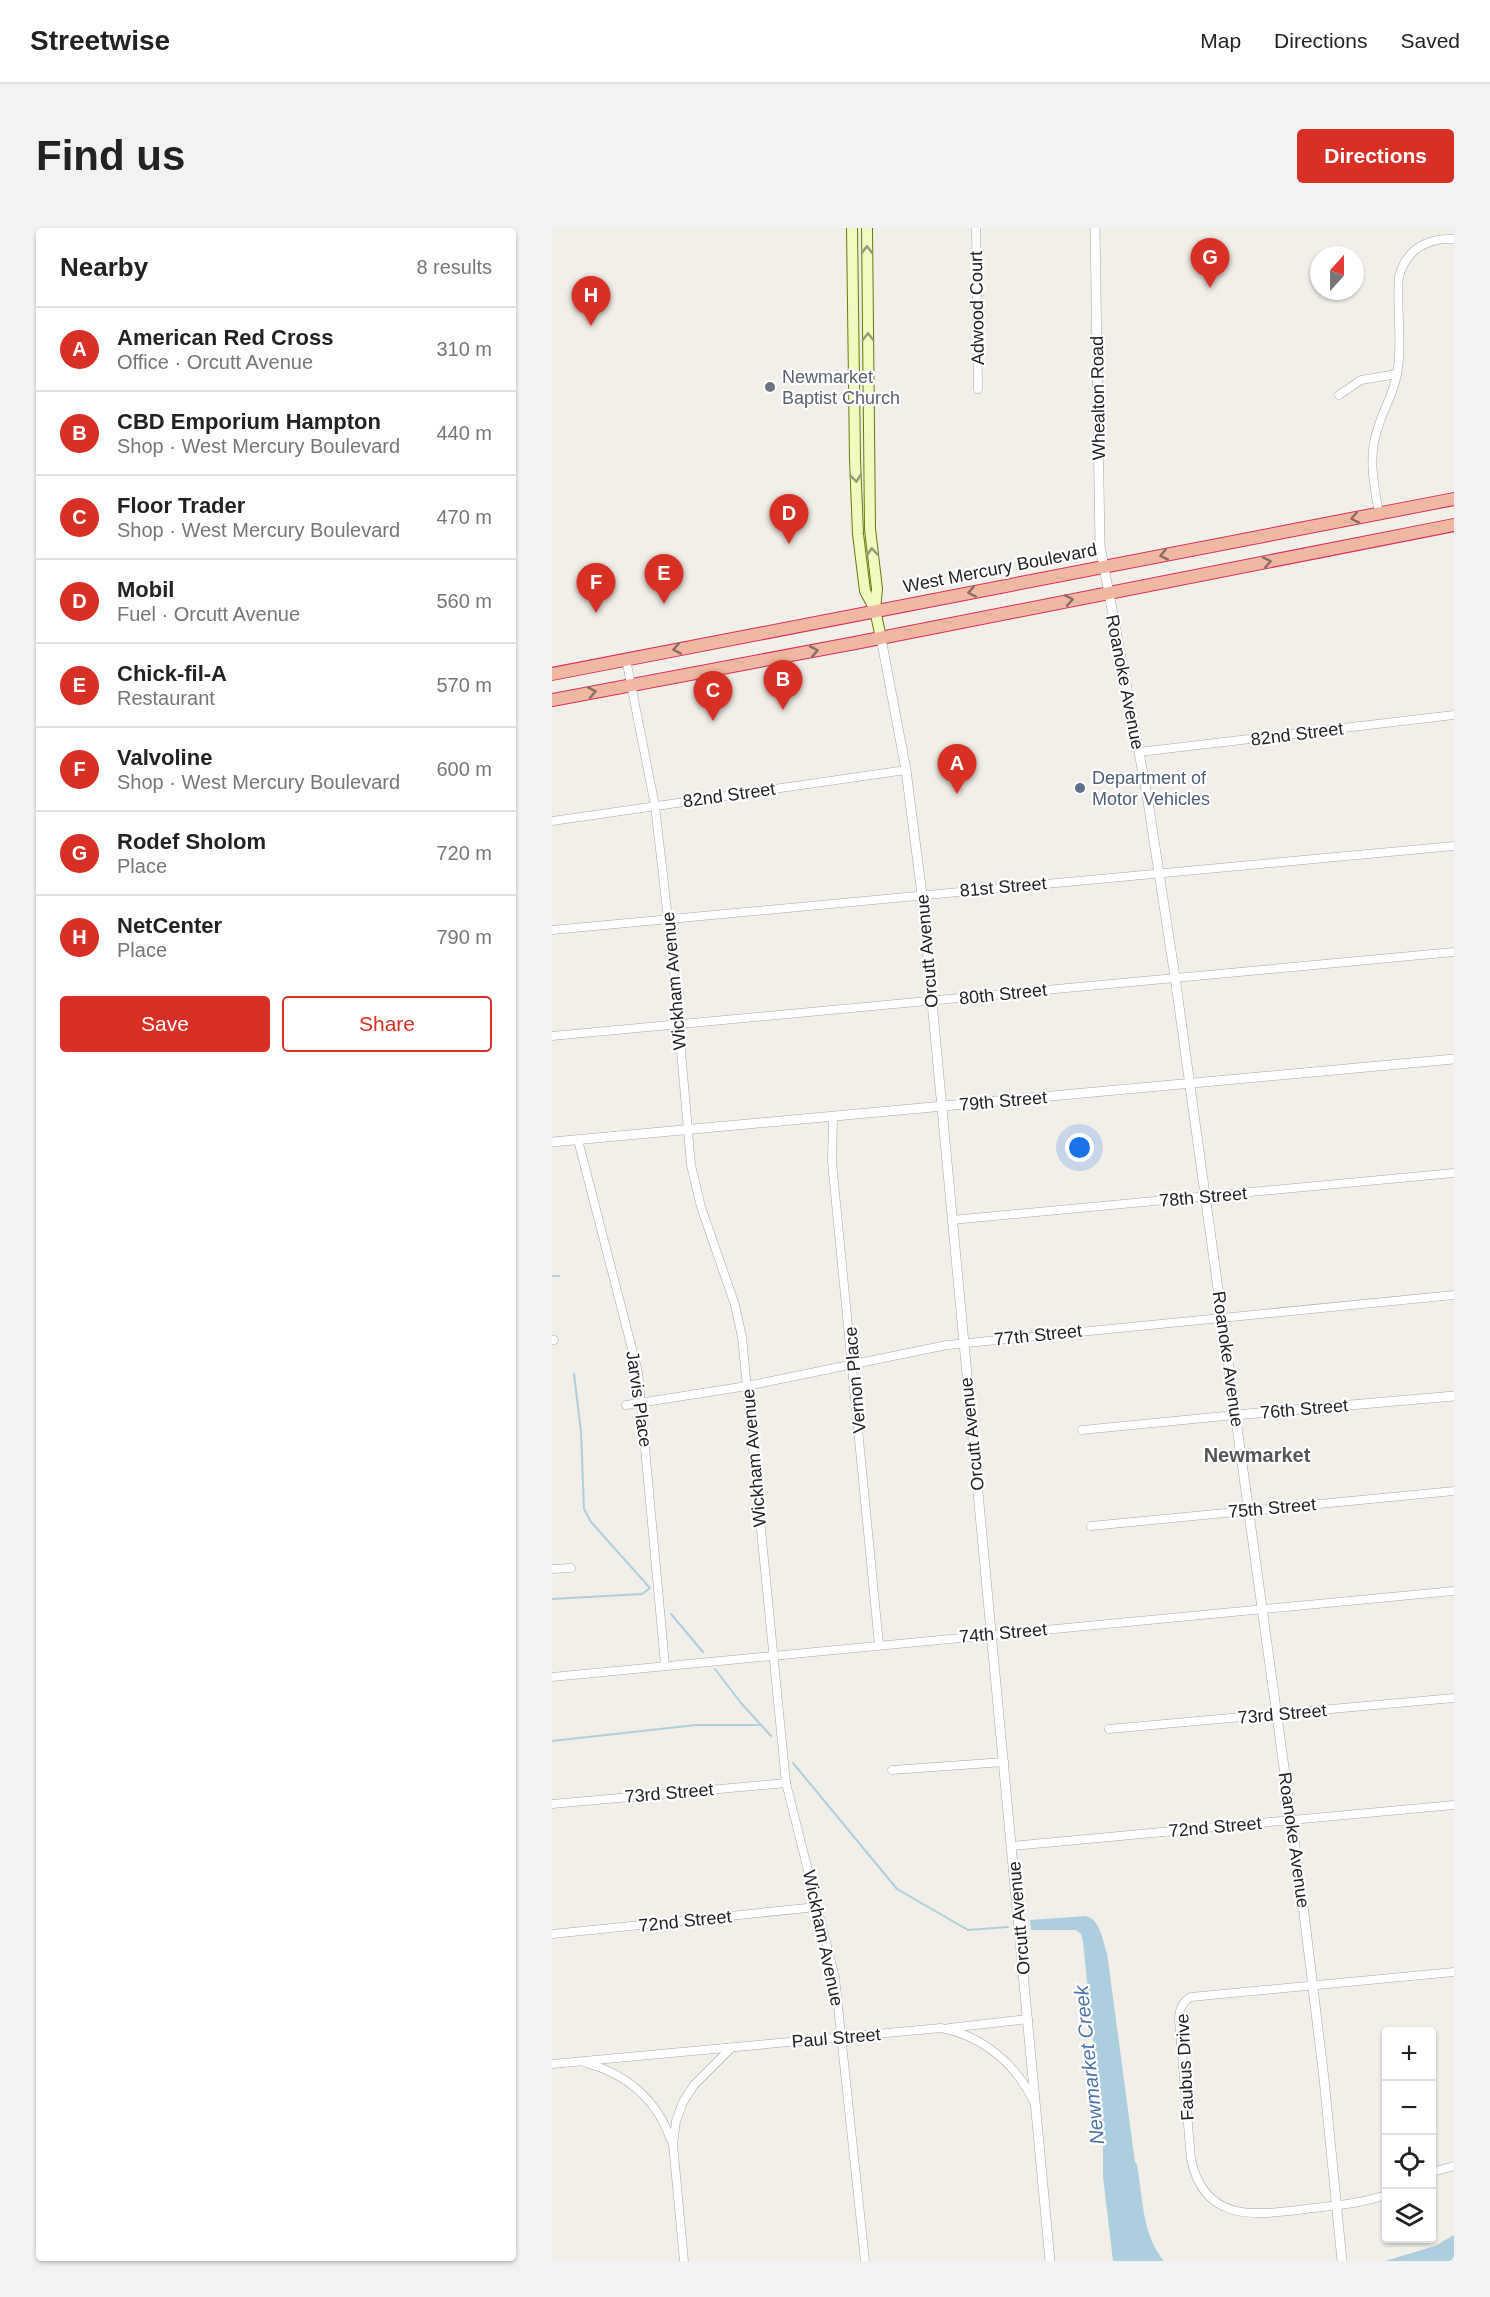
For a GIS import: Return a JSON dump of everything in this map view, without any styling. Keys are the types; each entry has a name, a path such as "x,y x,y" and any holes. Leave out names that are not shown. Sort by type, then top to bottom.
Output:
{"highway":[{"name":"West Mercury Boulevard","path":"552,674 1454,499"},
{"path":"552,700 1454,525"}],"main road":[{"name":"Orcutt Avenue","path":"852,228 854,424 859,554 865,591 875,610 881,638"},
{"name":"Orcutt Avenue","path":"867,228 870,529 877,589 875,610"},
{"path":"854,424 862,437 863,459 870,463"}],"street":[{"name":"Adwood Court","path":"976,228 978,389"},
{"name":"Whealton Road","path":"1095,228 1099,517 1103,567"},
{"path":"1379,513 1372,472 1373,446 1397,374 1398,289 1402,265 1416,248 1426,242 1454,238"},
{"path":"1339,395 1361,380 1397,374"},
{"name":"Roanoke Avenue","path":"1103,567 1139,752 1159,874 1236,1415 1313,1985 1342,2261"},
{"name":"Orcutt Avenue","path":"881,638 906,770 922,895 1050,2261"},
{"name":"Wickham Avenue","path":"626,659 655,806 669,919 692,1165 701,1206 735,1305 747,1386 786,1783 835,1978 865,2261"},
{"name":"82nd Street","path":"1139,752 1454,715"},
{"name":"82nd Street","path":"552,820 906,770"},
{"name":"81st Street","path":"552,930 1454,846"},
{"name":"80th Street","path":"552,1036 1454,952"},
{"name":"79th Street","path":"552,1142 1454,1059"},
{"name":"Vernon Place","path":"833,1116 832,1162 879,1644"},
{"name":"Jarvis Place","path":"578,1140 638,1372 665,1665"},
{"name":"78th Street","path":"952,1220 1454,1173"},
{"name":"77th Street","path":"626,1405 747,1386 963,1343 1454,1295"},
{"name":"76th Street","path":"1082,1430 1454,1396"},
{"name":"75th Street","path":"1091,1526 1454,1491"},
{"path":"552,1569 571,1568"},
{"name":"74th Street","path":"552,1677 773,1654 1454,1591"},
{"name":"73rd Street","path":"1109,1729 1454,1698"},
{"path":"892,1770 1004,1762"},
{"name":"73rd Street","path":"552,1804 786,1783"},
{"name":"72nd Street","path":"1012,1846 1454,1805"},
{"name":"72nd Street","path":"552,1934 818,1907"},
{"name":"Faubus Drive","path":"1337,2205 1247,2214 1221,2206 1204,2191 1191,2159 1179,2020 1184,2001 1191,1996 1454,1972"},
{"name":"Paul Street","path":"552,2064 1028,2019"},
{"name":"Paul Street","path":"941,2028 971,2037 999,2055 1020,2078 1036,2106"},
{"path":"684,2261 673,2144 676,2121 688,2093 731,2048"},
{"name":"Paul Street","path":"579,2062 612,2072 635,2086 656,2109 673,2144"},
{"path":"1436,2171 1454,2166"},
{"path":"1337,2205 1382,2196"}],"water":[{"path":"1086,1916 1098,1926 1107,1953 1144,2216 1151,2240 1164,2261 1113,2261 1103,2177 1103,2142 1083,1942 1081,1934 1076,1930 1031,1930 1030,1920"},
{"path":"1454,2235 1454,2261 1385,2261 1435,2246"}],"waterway":[{"name":"Newmarket Creek","path":"552,1276 559,1276"},
{"name":"Newmarket Creek","path":"552,1599 642,1594 650,1588 591,1522 584,1509 581,1432 574,1374"},
{"name":"Newmarket Creek","path":"671,1614 703,1652"},
{"name":"Newmarket Creek","path":"715,1669 741,1703 771,1736"},
{"path":"552,1741 696,1725 759,1725"},
{"name":"Newmarket Creek","path":"793,1763 897,1889 968,1930 1008,1927"}],"place":[{"name":"Rodef Sholom","path":"1210,288"},
{"name":"NetCenter","path":"591,326"},
{"name":"Newmarket Baptist Church","path":"770,387"},
{"name":"Mobil","path":"789,544"},
{"name":"Chick-fil-A","path":"664,604"},
{"name":"Valvoline","path":"596,613"},
{"name":"CBD Emporium Hampton","path":"783,710"},
{"name":"Floor Trader","path":"713,721"},
{"name":"Department of Motor Vehicles","path":"1080,788"},
{"name":"American Red Cross","path":"957,794"}],"district":[{"name":"Newmarket","path":"1257,1455"}]}
